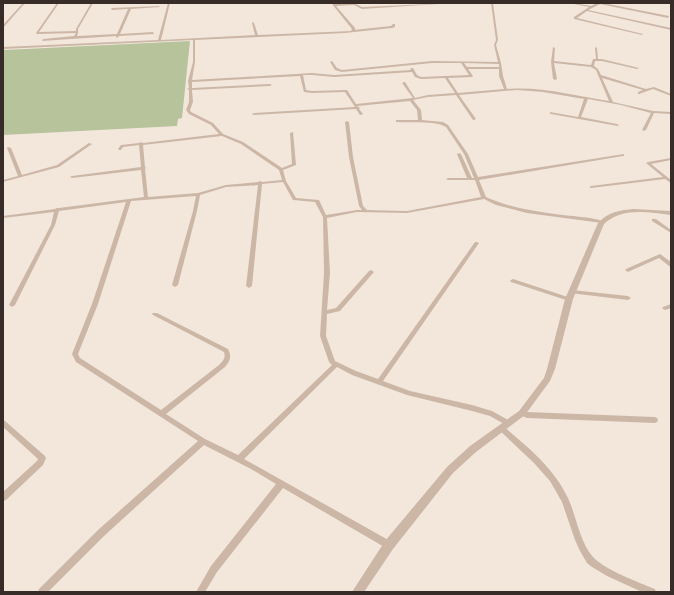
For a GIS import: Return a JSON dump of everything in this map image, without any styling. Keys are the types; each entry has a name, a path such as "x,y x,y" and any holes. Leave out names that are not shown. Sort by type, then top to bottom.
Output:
{"street":[{"path":"3,27 24,3"},
{"path":"58,3 37,33 77,32"},
{"path":"75,37 77,29 92,3"},
{"path":"159,41 169,3"},
{"path":"334,4 354,4 362,8 453,3"},
{"path":"492,3 497,40 495,45 506,90"},
{"path":"570,3 590,7"},
{"path":"642,34 575,18 590,7 599,3 668,17"},
{"path":"334,4 354,28 352,30"},
{"path":"112,9 159,7"},
{"path":"116,39 130,8"},
{"path":"586,10 671,29"},
{"path":"253,23 256,36"},
{"path":"3,48 256,36 392,27 394,25"},
{"path":"42,40 75,37 153,34"},
{"path":"194,39 194,62 190,81 191,102 188,110 190,113 212,124 222,135 242,143 281,169 284,181 295,199 317,201 325,217 327,254 323,336 329,357 336,365 409,393 492,414 549,474 565,500 589,559 598,566 652,592"},
{"path":"554,48 552,62 555,79"},
{"path":"596,48 597,59"},
{"path":"592,66 594,60 597,59"},
{"path":"597,59 637,68"},
{"path":"331,62 336,69 342,71 409,64 462,62 500,63"},
{"path":"409,64 416,76 421,78 471,76 462,62"},
{"path":"552,62 592,66 597,70 612,103"},
{"path":"467,68 500,68"},
{"path":"190,81 301,75 334,76 413,72"},
{"path":"301,75 305,91 346,91 361,114"},
{"path":"600,76 645,90"},
{"path":"446,77 474,119"},
{"path":"404,83 419,110 420,121"},
{"path":"190,89 270,85"},
{"path":"639,93 656,88 671,95"},
{"path":"254,114 357,107 413,99 506,90 536,91 612,103 653,112 671,113"},
{"path":"579,118 586,99"},
{"path":"306,104 309,111"},
{"path":"551,112 617,125"},
{"path":"644,130 653,112"},
{"path":"397,120 445,124 466,154 484,198"},
{"path":"347,122 351,157 361,206 366,211"},
{"path":"281,169 294,165 292,133"},
{"path":"120,149 120,146 124,145 222,135"},
{"path":"142,143 146,198"},
{"path":"3,181 58,166 90,144"},
{"path":"9,148 20,176"},
{"path":"459,154 470,178"},
{"path":"448,179 476,179 623,155"},
{"path":"671,159 648,163 671,182"},
{"path":"72,177 144,168"},
{"path":"591,187 666,178"},
{"path":"3,217 129,200 198,194 226,186 284,181"},
{"path":"249,286 260,182"},
{"path":"175,285 195,211 198,194"},
{"path":"325,217 366,211 401,212 484,198 492,202 532,212 602,222"},
{"path":"129,200 95,304 75,354 83,364 203,441 239,459 389,545"},
{"path":"12,305 53,225 57,210"},
{"path":"358,592 389,545 450,470 473,449 522,413 547,379 551,369 570,295 602,222 606,217 623,212 638,210 671,213"},
{"path":"654,220 671,232"},
{"path":"379,382 477,243"},
{"path":"628,270 660,256 671,265"},
{"path":"325,313 338,310 371,272"},
{"path":"513,281 570,295 628,298"},
{"path":"154,314 226,351 228,354 227,361 221,367 161,414"},
{"path":"239,459 336,365"},
{"path":"522,413 527,415 654,420"},
{"path":"3,423 42,458 40,463 3,496"},
{"path":"42,592 101,533 203,441"},
{"path":"200,592 214,570 281,484"}],"green space":[{"path":"190,41 182,118 178,119 177,126 3,135 4,50"}]}
